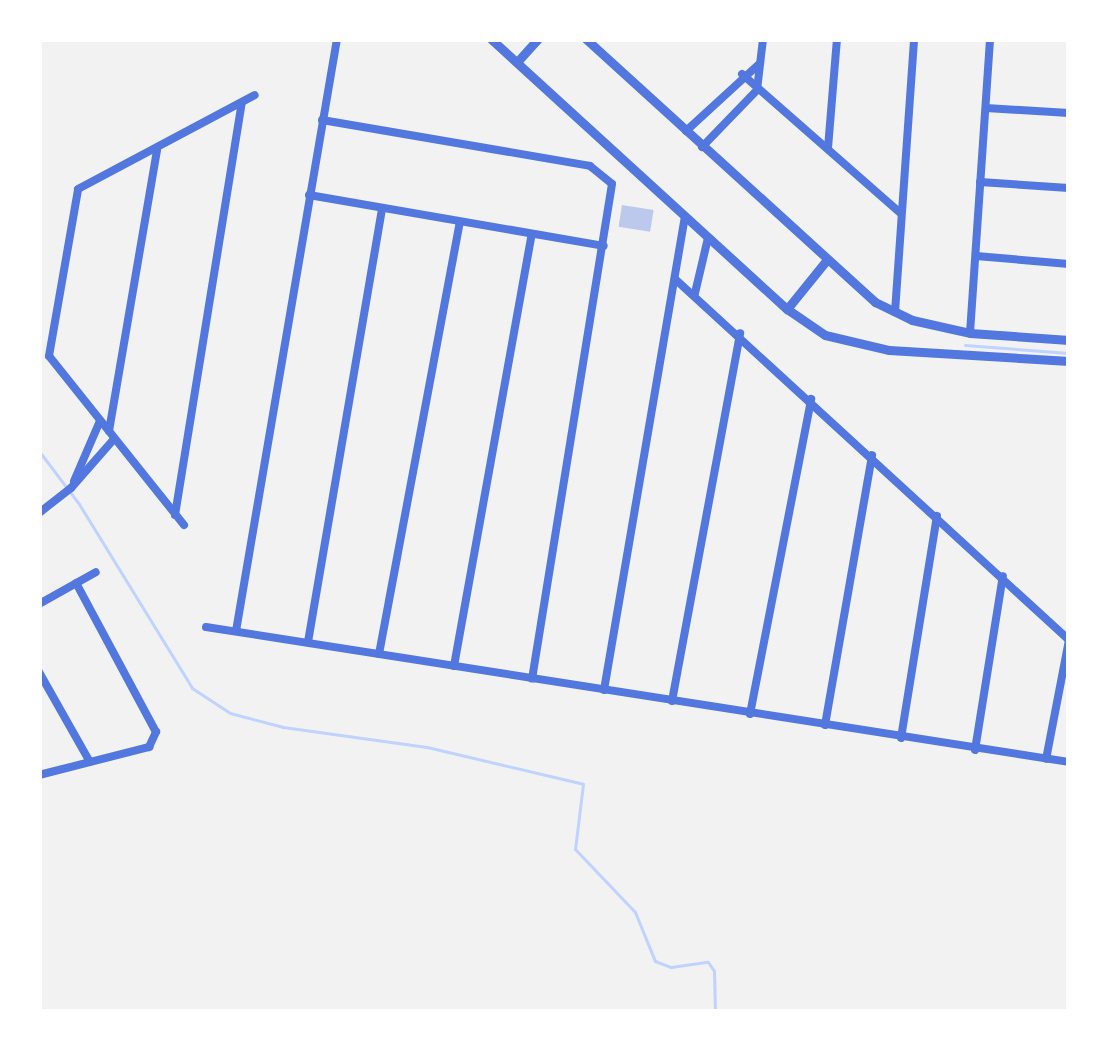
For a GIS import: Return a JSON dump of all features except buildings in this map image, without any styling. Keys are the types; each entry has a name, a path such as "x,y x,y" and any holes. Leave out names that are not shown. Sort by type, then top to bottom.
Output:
{"street":[{"path":"236,631 337,39"},
{"path":"491,39 787,309 824,335 856,346 1069,361"},
{"path":"517,62 538,39"},
{"path":"586,39 825,262 896,314 970,333 1069,340"},
{"path":"701,148 757,90 763,39"},
{"path":"828,149 837,39"},
{"path":"896,314 914,39"},
{"path":"970,333 990,39"},
{"path":"685,132 742,74 760,63"},
{"path":"742,74 900,213"},
{"path":"184,525 49,356 78,189 255,95"},
{"path":"175,515 242,102"},
{"path":"986,107 1069,113"},
{"path":"322,120 590,166 613,184 532,679"},
{"path":"39,513 71,488 112,436 158,148"},
{"path":"980,182 1069,188"},
{"path":"309,195 604,246"},
{"path":"308,642 382,210"},
{"path":"604,690 685,217"},
{"path":"380,654 460,223"},
{"path":"454,666 532,234"},
{"path":"695,292 708,238"},
{"path":"976,256 1069,264"},
{"path":"787,309 825,262"},
{"path":"675,280 740,333 1069,640 1046,759"},
{"path":"672,701 740,333"},
{"path":"750,714 811,398"},
{"path":"71,488 100,421"},
{"path":"825,725 872,455"},
{"path":"901,738 937,515"},
{"path":"39,604 96,572"},
{"path":"975,750 1003,574"},
{"path":"39,775 149,747 154,740 155,723 76,583"},
{"path":"206,627 1069,762"},
{"path":"39,672 90,762"}],"waterway":[{"path":"965,345 1069,353"},
{"path":"39,451 79,504 192,688 230,713 283,727 427,747 583,784 575,849 635,912 655,961 671,967 708,962 714,971 715,1012"}]}
